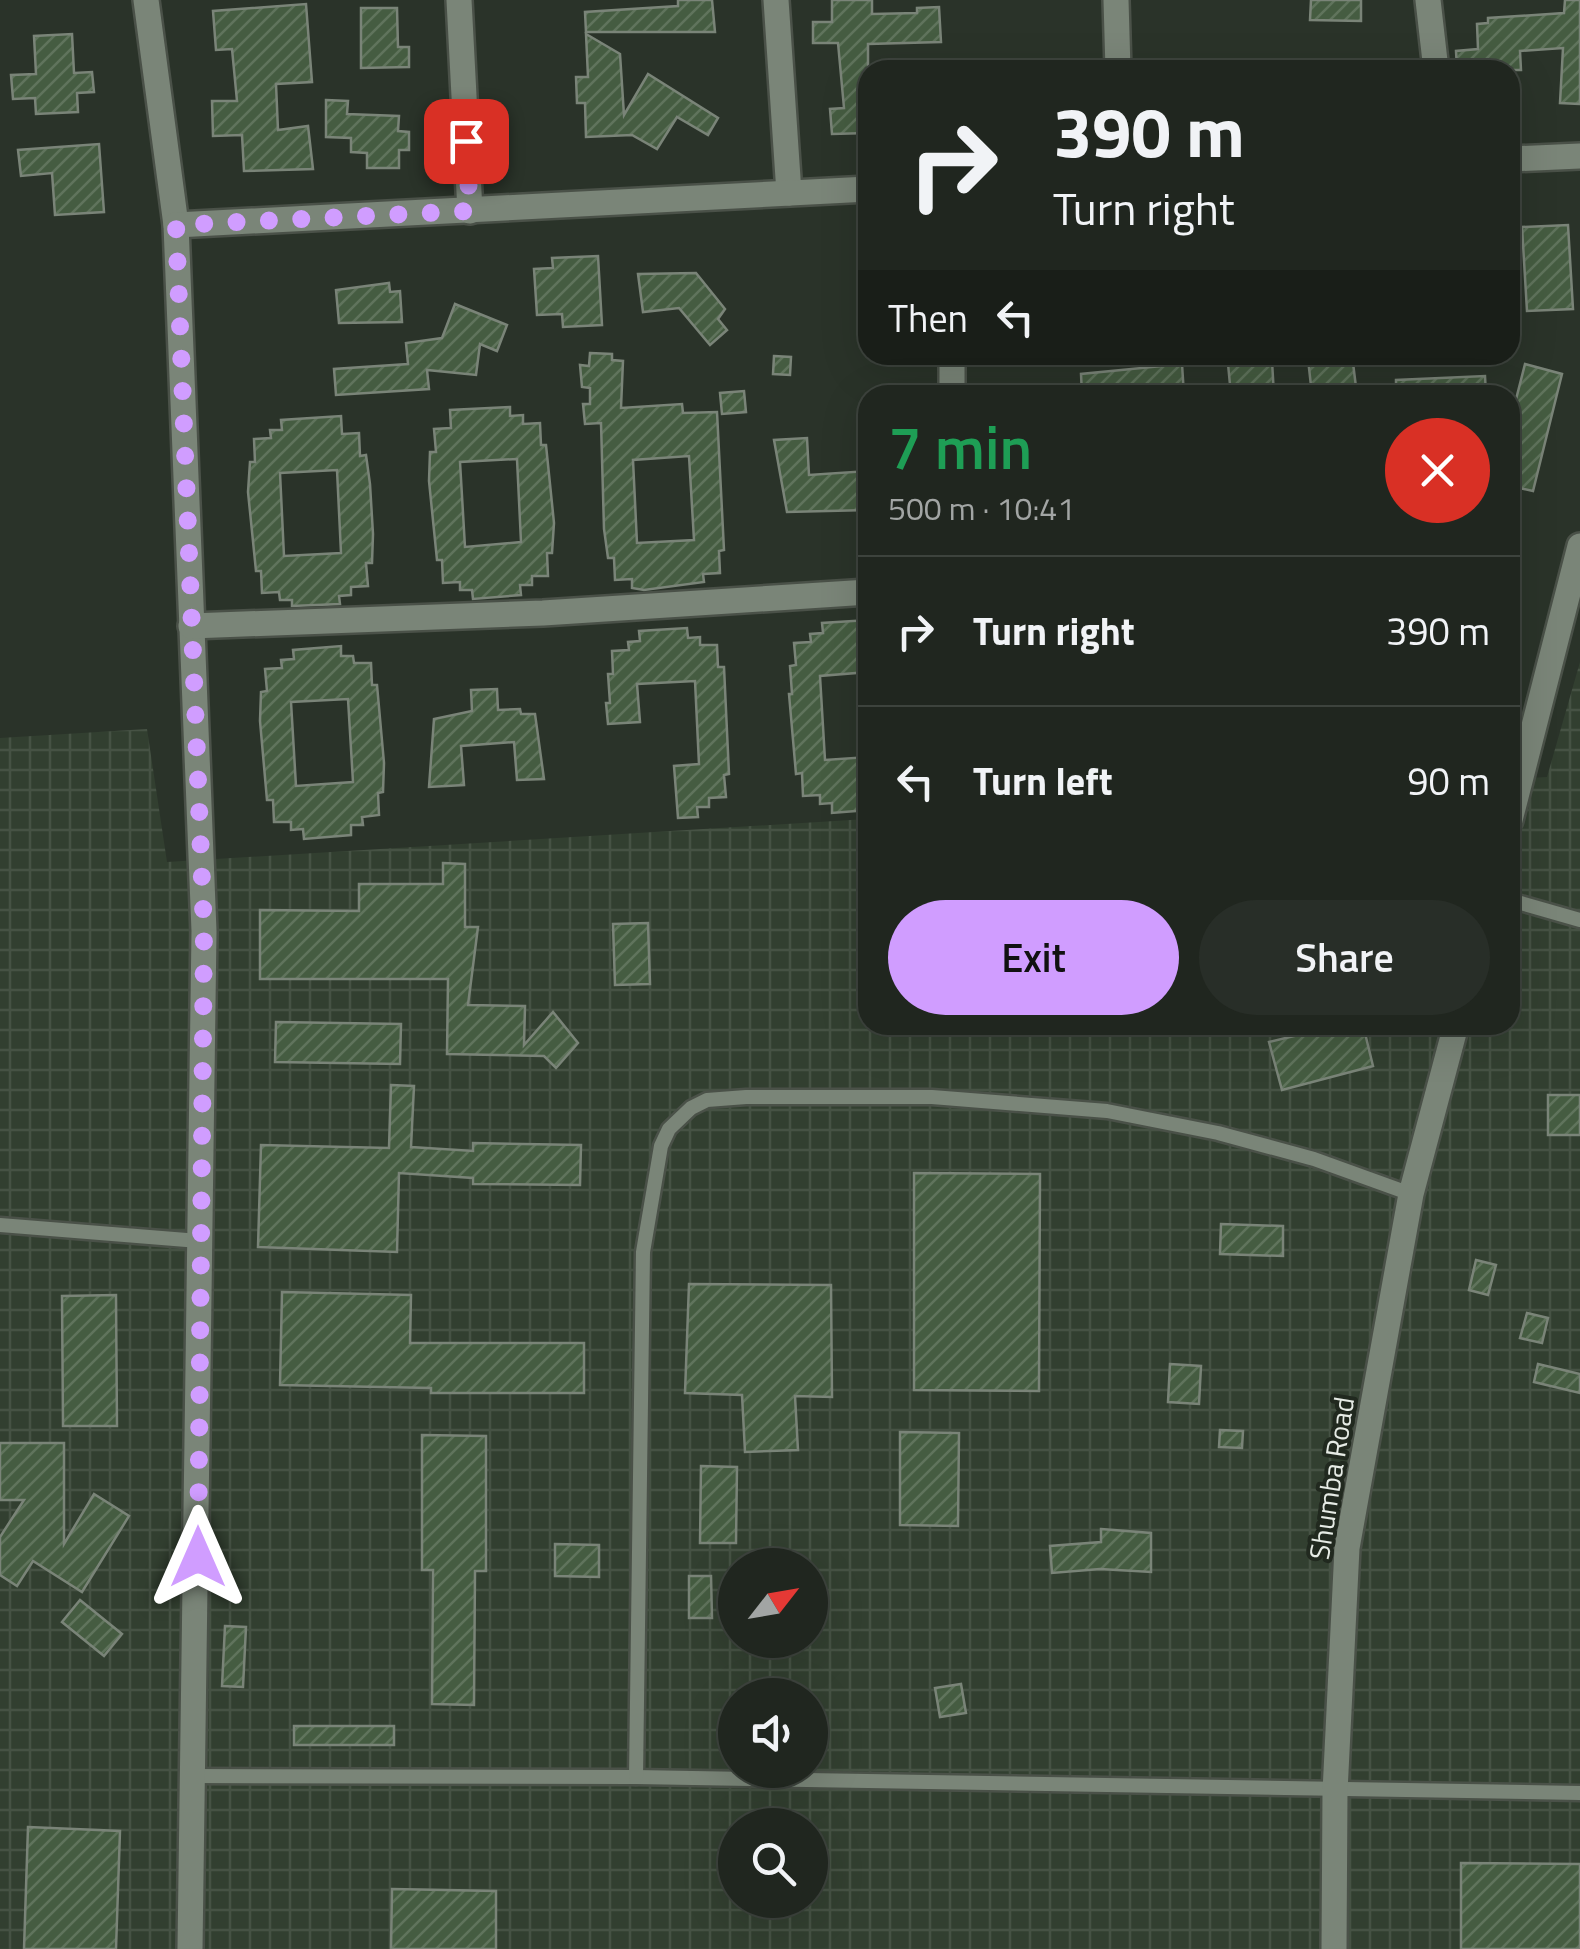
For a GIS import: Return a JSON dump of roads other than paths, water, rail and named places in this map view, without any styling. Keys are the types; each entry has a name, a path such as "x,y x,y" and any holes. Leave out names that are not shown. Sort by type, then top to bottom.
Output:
{"street":[{"path":"146,0 176,225 204,931 190,1949"},
{"path":"459,0 470,211"},
{"path":"776,0 789,193"},
{"path":"1116,0 1118,60"},
{"path":"1428,0 1435,60"},
{"path":"1520,159 1580,156"},
{"path":"176,225 858,190"},
{"path":"1520,781 1580,546"},
{"path":"191,626 543,613 858,593"},
{"name":"Shumba Road","path":"1334,1949 1335,1792 1347,1548 1411,1194 1453,1035"}],"lane":[{"path":"1520,903 1580,920"},
{"path":"636,1778 643,1252 661,1146 669,1129 691,1108 707,1100 746,1097 932,1097 1107,1111 1218,1133 1314,1158 1411,1194"},
{"path":"0,1225 199,1241"},
{"path":"192,1776 636,1778 1580,1793"}]}
